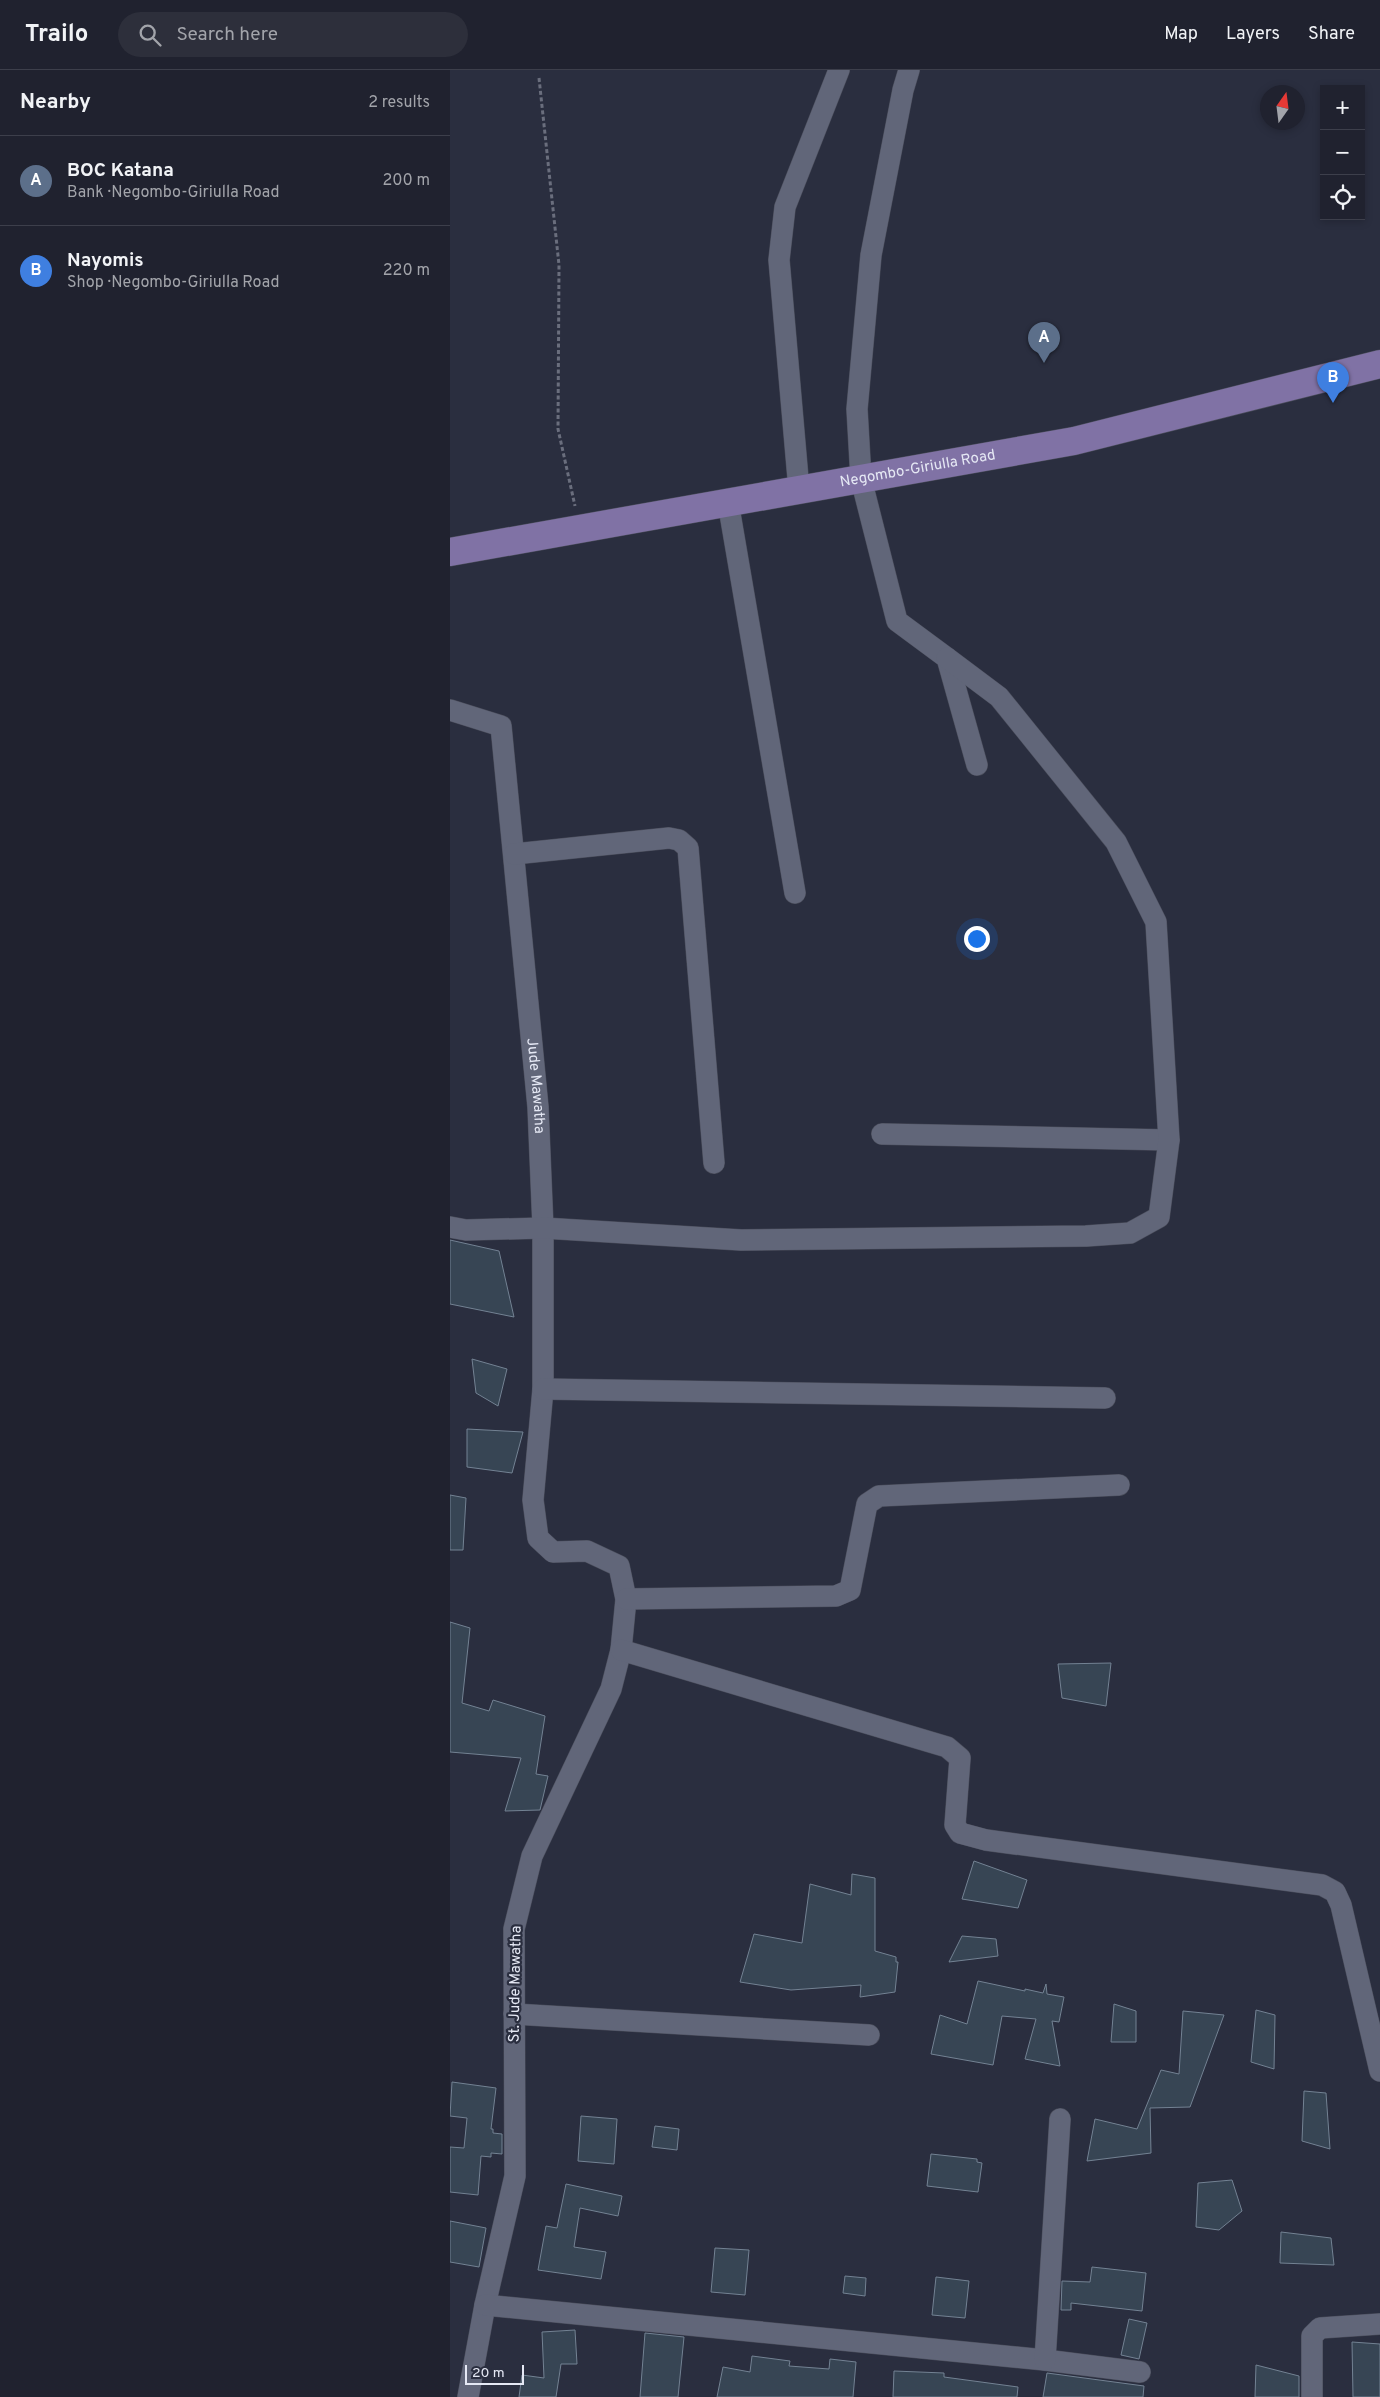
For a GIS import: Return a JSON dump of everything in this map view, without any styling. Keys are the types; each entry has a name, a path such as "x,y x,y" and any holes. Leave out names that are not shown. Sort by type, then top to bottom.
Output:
{"main road":[{"name":"Negombo-Giriulla Road","path":"450,552 1074,441 1380,364"}],"street":[{"path":"799,490 779,260 785,207 839,70"},
{"path":"450,1227 466,1230 543,1228 741,1240 1086,1236 1130,1233 1159,1217 1169,1140 1156,922 1116,842 999,697 897,621 860,479 857,409 871,255 903,90 909,70"},
{"path":"728,502 795,893"},
{"path":"947,658 976,765"},
{"name":"Jude Mawatha","path":"450,710 501,726 538,1106 543,1228 543,1389 533,1500"},
{"path":"514,854 669,838 679,840 688,848 714,1163"},
{"path":"882,1134 1169,1140"},
{"path":"543,1389 1105,1398"},
{"path":"626,1599 836,1596 850,1590 867,1504 879,1496 1119,1485"},
{"name":"St. Jude Mawatha","path":"468,2397 485,2305 515,2176 514,1929 532,1856 611,1689 621,1650 626,1599 618,1566 587,1551 553,1552 538,1538 533,1500"},
{"path":"621,1650 947,1747 960,1758 955,1825 960,1832 986,1840 1322,1885 1334,1892 1341,1905 1380,2071"},
{"path":"514,2014 869,2035"},
{"path":"1045,2360 1060,2119"},
{"path":"485,2305 1045,2360 1140,2372"},
{"path":"1312,2397 1312,2336 1315,2331 1320,2328 1380,2324"}],"path":[{"path":"539,78 559,265 558,429 580,529"}],"building":[{"path":"450,1240 499,1251 514,1317 450,1304"},
{"path":"472,1359 507,1369 498,1406 476,1393"},
{"path":"467,1429 523,1432 512,1473 467,1467"},
{"path":"450,1495 466,1498 463,1550 450,1550"},
{"path":"450,1622 470,1628 462,1703 489,1711 493,1700 545,1716 536,1774 548,1776 540,1810 505,1811 521,1758 450,1752"},
{"path":"1111,1663 1106,1706 1062,1698 1058,1664"},
{"path":"974,1861 1027,1880 1018,1908 962,1899"},
{"path":"852,1874 875,1878 875,1951 896,1957 896,1962 898,1962 895,1992 860,1997 861,1985 791,1990 740,1982 754,1934 802,1943 810,1884 851,1895"},
{"path":"962,1936 996,1939 998,1956 949,1962"},
{"path":"978,1981 1043,1993 1046,1984 1047,1994 1064,1997 1059,2022 1052,2021 1060,2066 1025,2059 1036,2019 1002,2016 993,2065 931,2054 940,2015 967,2024"},
{"path":"1114,2004 1136,2011 1136,2042 1111,2042"},
{"path":"1256,2010 1275,2015 1274,2069 1251,2062"},
{"path":"1183,2011 1224,2015 1190,2107 1150,2108 1151,2153 1087,2161 1095,2119 1137,2129 1161,2070 1179,2074"},
{"path":"452,2082 496,2088 491,2129 493,2129 493,2133 502,2134 502,2154 491,2153 491,2157 481,2156 478,2195 450,2192 450,2147 464,2148 467,2118 450,2116"},
{"path":"1304,2091 1326,2093 1330,2149 1302,2141"},
{"path":"581,2116 617,2119 614,2164 578,2161"},
{"path":"655,2126 679,2129 677,2150 652,2147"},
{"path":"931,2154 977,2159 977,2162 982,2163 978,2192 927,2186"},
{"path":"1232,2180 1242,2211 1219,2230 1196,2227 1198,2183"},
{"path":"566,2184 622,2196 618,2216 580,2208 574,2247 606,2252 601,2279 538,2270 546,2226 557,2228"},
{"path":"450,2221 486,2228 479,2267 450,2262"},
{"path":"1281,2232 1331,2238 1334,2265 1280,2263"},
{"path":"715,2248 749,2250 745,2295 711,2292"},
{"path":"1092,2267 1146,2273 1142,2311 1071,2303 1071,2310 1061,2310 1062,2281 1090,2282"},
{"path":"845,2276 866,2278 865,2296 843,2293"},
{"path":"936,2277 969,2281 965,2318 932,2315"},
{"path":"1129,2319 1147,2323 1139,2359 1121,2355"},
{"path":"575,2330 577,2364 561,2364 556,2397 519,2397 522,2375 544,2378 542,2332"},
{"path":"645,2333 684,2337 678,2397 640,2397"},
{"path":"1352,2342 1380,2344 1380,2397 1353,2397"},
{"path":"752,2356 790,2361 789,2366 829,2369 830,2359 856,2362 853,2397 717,2397 723,2367 750,2372"},
{"path":"1256,2365 1299,2376 1299,2397 1255,2397"},
{"path":"894,2371 944,2373 944,2377 1018,2387 1017,2397 893,2397"},
{"path":"1047,2373 1144,2386 1143,2397 1043,2397"}],"place":[{"name":"BOC Katana","path":"1044,363"},
{"name":"Nayomis","path":"1333,403"}]}
